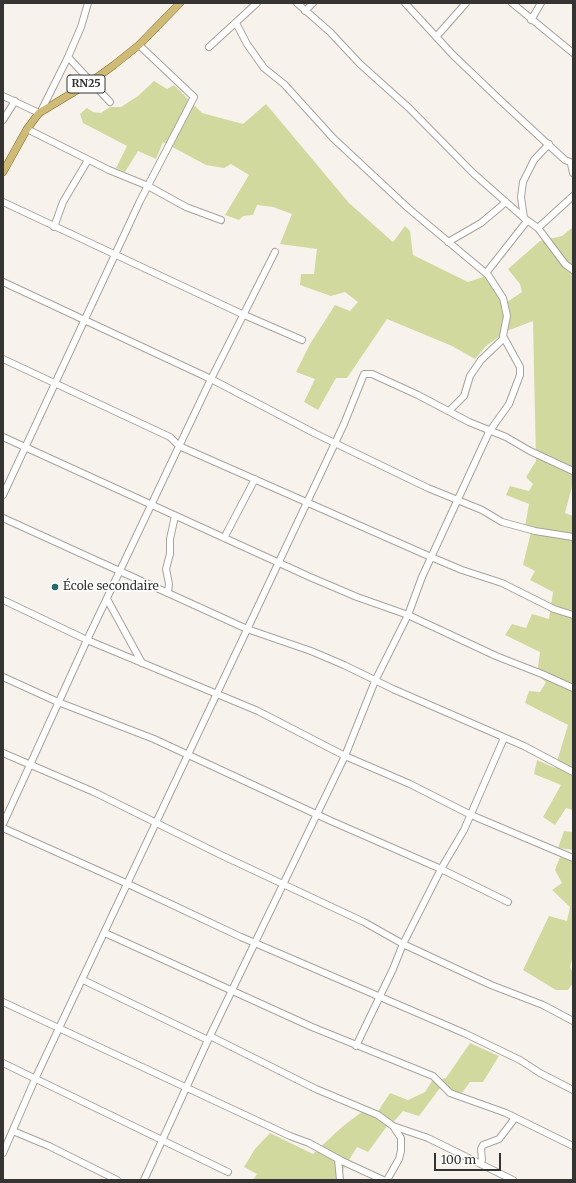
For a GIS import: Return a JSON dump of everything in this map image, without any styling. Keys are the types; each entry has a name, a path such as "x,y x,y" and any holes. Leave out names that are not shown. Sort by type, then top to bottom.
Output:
{"main road":[{"name":"RN25","path":"3,172 27,129 40,112 92,81 139,45 180,3"}],"street":[{"path":"3,96 40,112 81,28 88,3"},
{"path":"209,47 257,3"},
{"path":"296,3 330,32 365,69 409,108 473,173 525,220 538,228 565,264 573,270"},
{"path":"305,12 313,3"},
{"path":"405,3 500,100 565,160 572,164 573,173"},
{"path":"436,36 466,3"},
{"path":"512,3 573,53"},
{"path":"531,20 541,3"},
{"path":"144,1180 209,1038 345,756 375,681 408,614 431,557 489,432 509,404 520,375 520,367 504,338 507,316 502,298 486,273 448,242 371,174 334,138 284,84 264,68 247,44 236,22"},
{"path":"3,495 148,186 194,97 139,45"},
{"path":"68,57 110,102"},
{"path":"3,120 15,101"},
{"path":"27,129 88,160 148,186 186,207 221,220"},
{"path":"486,273 525,220 521,197 523,182 534,160 549,144"},
{"path":"54,228 63,202 88,160"},
{"path":"538,228 573,196"},
{"path":"3,202 54,228 116,254 242,314 302,340"},
{"path":"448,242 481,223 506,202"},
{"path":"3,824 58,702 179,446 242,314 275,252"},
{"path":"3,282 211,379 334,442 458,501 482,510 502,522 535,531 573,537"},
{"path":"449,411 464,396 470,376 481,360 504,338"},
{"path":"3,359 170,437 179,446 431,557 502,584 554,609 573,615"},
{"path":"3,1153 11,1137 16,1132 35,1079 279,562 306,501 346,418 362,378 367,373 449,411 489,432 501,435 530,451 573,470"},
{"path":"3,437 174,516 357,597 408,614 496,656 573,688"},
{"path":"224,538 255,479"},
{"path":"168,592 169,584 166,569 170,554 170,539 174,516"},
{"path":"3,518 247,629 311,651 361,673 375,681 544,756 573,772"},
{"path":"108,599 142,663"},
{"path":"3,600 87,640 258,711 345,756 410,784 471,815 573,858"},
{"path":"3,676 58,702 154,739 441,869 508,902"},
{"path":"356,1046 380,997 403,944 441,869 471,815 504,738"},
{"path":"3,753 94,792 364,922 403,944 491,985 543,1005 573,1021"},
{"path":"3,828 255,943 485,1043 520,1060 540,1073 573,1090"},
{"path":"105,933 356,1046 433,1076 450,1093 515,1118 573,1146"},
{"path":"83,980 316,1089 373,1113 393,1126 423,1136 513,1180"},
{"path":"3,1002 60,1027 383,1180"},
{"path":"3,1063 228,1172"},
{"path":"480,1163 482,1160 481,1149 483,1145 499,1139 515,1118"},
{"path":"386,1180 399,1159 401,1151 401,1138 393,1126"},
{"path":"16,1132 49,1146 117,1180"},
{"path":"338,1159 340,1180"}],"green space":[{"path":"154,81 167,89 174,85 202,113 243,124 266,104 349,203 393,242 405,226 410,231 413,255 468,282 486,276 507,302 522,292 520,284 508,269 540,241 562,236 573,227 573,483 565,513 573,516 573,810 566,808 555,825 543,817 561,785 534,774 537,760 555,768 568,725 525,703 529,691 540,692 546,682 537,675 540,652 505,635 512,624 526,628 532,614 549,619 553,592 530,580 535,571 523,565 531,532 525,527 529,504 506,495 510,486 529,491 533,484 526,477 536,461 533,321 507,331 486,346 475,359 452,346 387,319 347,378 336,378 318,410 304,402 315,379 296,372 310,344 335,305 350,311 358,302 345,292 331,296 300,285 301,274 314,274 317,249 280,244 292,214 273,207 257,205 253,215 243,216 239,220 225,215 249,175 231,164 224,168 206,165 163,142 156,159 138,151 125,172 116,168 127,146 83,123 80,114 87,108 93,112 101,113 110,107 121,107 138,96"},
{"path":"564,831 573,832 573,850 558,848"},
{"path":"560,857 573,862 573,955 570,967 573,973 573,983 568,990 556,990 523,970 549,916 567,921 570,907 552,890 562,883 555,870"},
{"path":"470,1043 499,1056 483,1082 470,1082 462,1093 440,1088 419,1116 403,1111 390,1126 387,1126 368,1152 357,1147 337,1180 253,1180 257,1174 244,1167 255,1149 270,1133 313,1154 342,1127 363,1111 375,1116 390,1093 408,1100 425,1092 432,1081 446,1078"}],"place":[{"name":"École secondaire","path":"55,587"}]}
